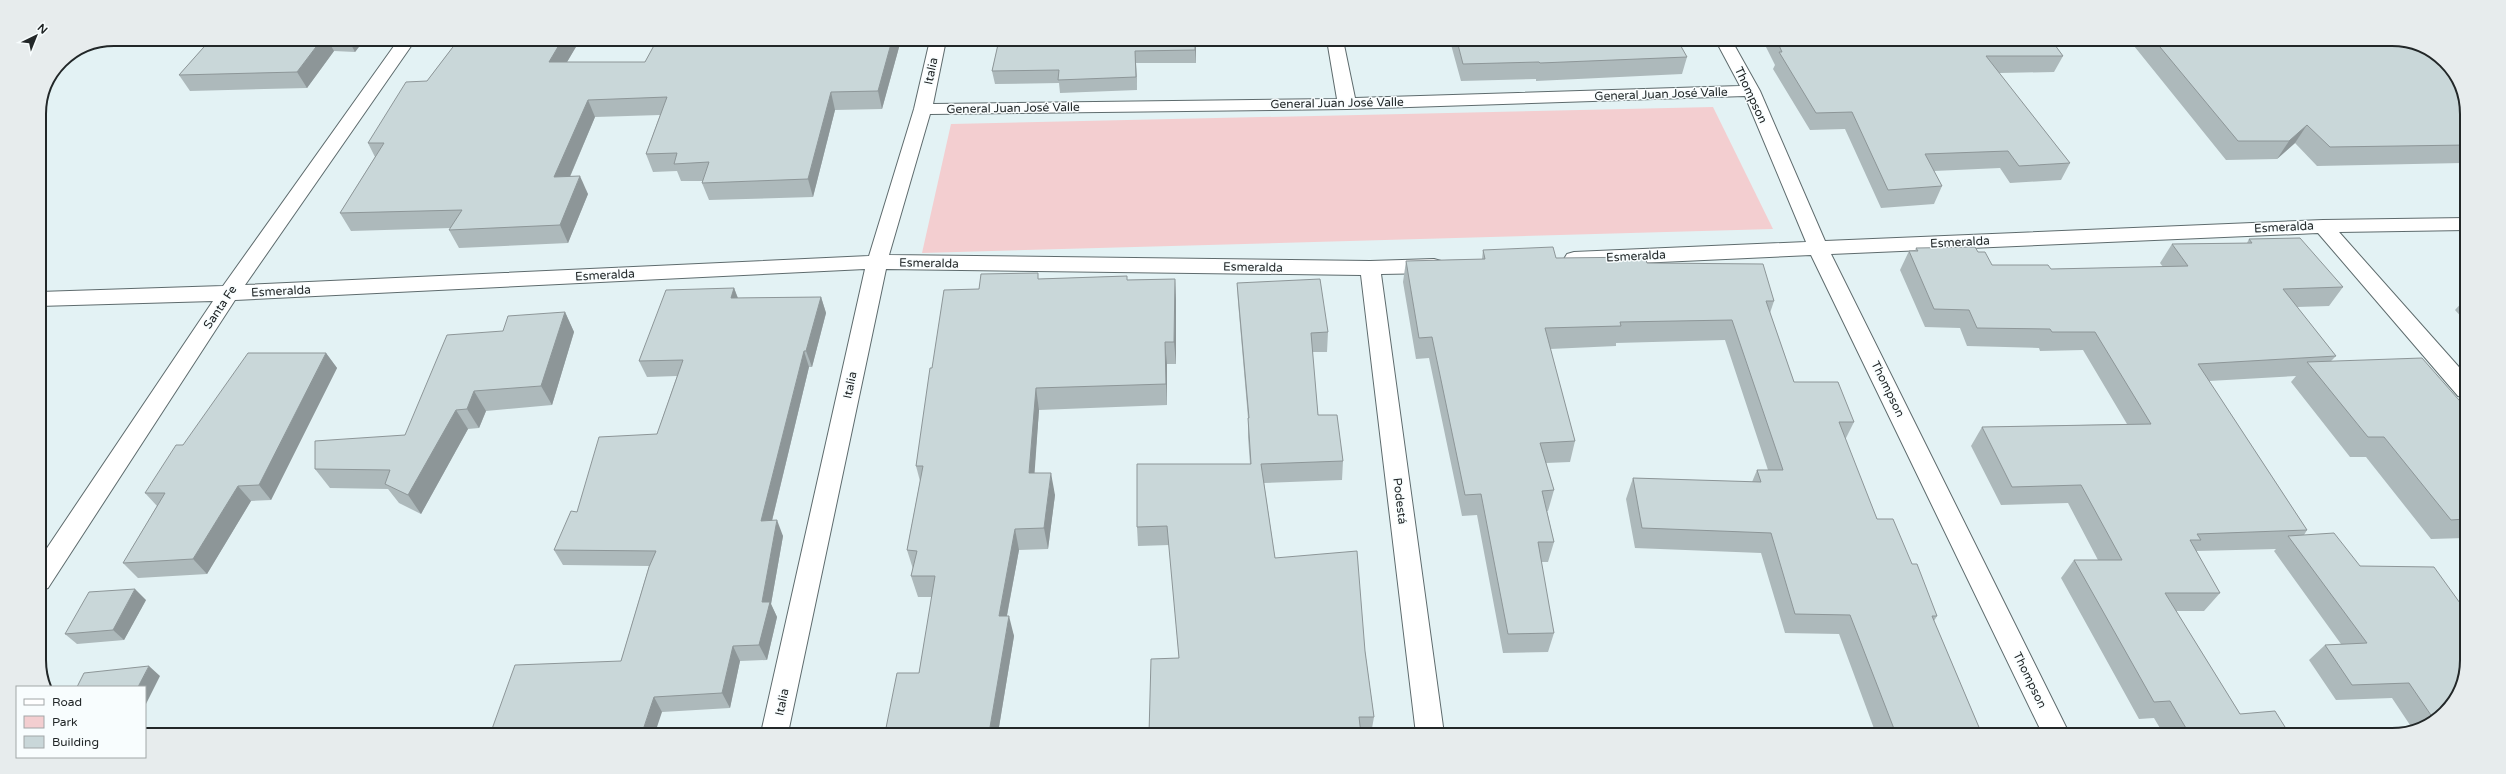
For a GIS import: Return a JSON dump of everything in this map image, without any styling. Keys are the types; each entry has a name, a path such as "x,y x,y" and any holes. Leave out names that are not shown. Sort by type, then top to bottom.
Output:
{"street":[{"name":"Santa Fe","path":"46,569 229,293 403,46"},
{"name":"Italia","path":"776,728 877,262 923,109 937,46"},
{"path":"1336,46 1347,104"},
{"name":"Thompson","path":"1727,46 1751,91 1818,248 2054,728"},
{"name":"General Juan José Valle","path":"923,109 1347,104 1751,91"},
{"name":"Esmeralda","path":"1559,260 2322,226 2460,224"},
{"path":"2322,226 2460,383"},
{"name":"Esmeralda","path":"46,299 229,293 877,262 1370,268 1449,265"},
{"name":"Podestá","path":"1370,268 1429,728"}],"green space":[{"path":"1713,107 1773,229 922,253 951,124"}],"building":[{"path":"205,46 317,46 297,72 179,75"},
{"path":"454,46 558,46 549,62 645,62 654,46 890,46 878,91 831,92 808,179 702,183 709,162 674,164 677,153 646,154 667,97 588,100 554,177 580,176 560,225 449,230 462,210 340,213 384,143 368,143 406,82 427,81"},
{"path":"998,46 1195,46 1195,50 1135,51 1136,77 1058,80 1059,70 992,71"},
{"path":"1458,46 1681,46 1687,57 1540,63 1463,64"},
{"path":"1779,46 2056,46 2063,56 1986,56 2070,163 2019,166 2008,151 1925,154 1942,186 1888,190 1852,112 1816,113 1779,52 1782,52"},
{"path":"2159,46 2392,46 2409,48 2430,57 2440,66 2451,80 2458,97 2460,110 2460,145 2330,147 2307,125 2289,141 2238,141"},
{"path":"2300,238 2343,287 2283,289 2336,356 2198,364 2307,530 2197,534 2201,540 2190,540 2220,593 2165,593 2240,714 2275,711 2286,728 2186,728 2170,701 2154,702 2074,560 2122,560 2081,485 2012,487 1982,427 2151,424 2095,332 2052,332 2050,329 1977,328 1969,310 1934,309 1909,251 1918,251 1916,248 1975,247 1978,252 1985,252 1992,265 2048,265 2051,269 2188,266 2172,244 2252,243 2249,239"},
{"path":"1553,247 1556,258 1645,257 1647,263 1763,264 1774,301 1766,301 1794,382 1838,382 1854,422 1839,422 1877,519 1893,519 1912,564 1917,564 1937,616 1932,616 1979,728 1894,728 1850,615 1795,614 1771,533 1642,528 1633,478 1761,482 1757,470 1783,470 1732,320 1620,322 1621,326 1545,328 1575,441 1540,443 1554,490 1542,491 1554,542 1538,542 1554,633 1508,634 1481,494 1465,495 1432,337 1419,338 1406,261 1485,259 1483,250"},
{"path":"1038,273 1038,279 1127,276 1127,280 1175,279 1174,342 1165,342 1166,384 1036,388 1029,473 1051,473 1044,528 1015,529 999,616 1009,616 990,728 886,728 897,673 919,673 935,576 911,576 917,551 907,550 923,466 916,466 930,368 932,368 944,290 979,289 981,274"},
{"path":"1320,279 1328,332 1311,333 1318,415 1337,415 1343,461 1261,464 1275,558 1357,551 1365,651 1374,717 1359,717 1360,728 1149,728 1151,659 1179,658 1167,526 1137,527 1137,464 1251,464 1249,418 1237,283"},
{"path":"734,288 731,298 821,297 806,351 804,351 761,521 777,520 762,602 770,602 759,645 733,646 722,693 654,697 644,728 492,728 515,665 621,661 649,567 656,551 554,550 571,511 577,512 599,437 657,434 683,360 639,361 666,290"},
{"path":"565,312 541,386 474,391 467,409 456,410 408,495 385,484 390,470 315,469 315,441 405,435 447,335 503,331 508,316"},
{"path":"248,353 326,353 259,485 238,486 193,559 123,563 165,493 145,493 176,445 183,445"},
{"path":"2422,358 2460,401 2460,519 2451,520 2384,437 2368,437 2307,362"},
{"path":"2334,533 2360,566 2434,567 2460,603 2460,660 2458,677 2449,698 2433,714 2431,715 2409,683 2352,685 2325,645 2367,643 2288,536"},
{"path":"135,589 113,630 65,634 89,592"},
{"path":"149,666 139,686 78,686 84,673"}]}
